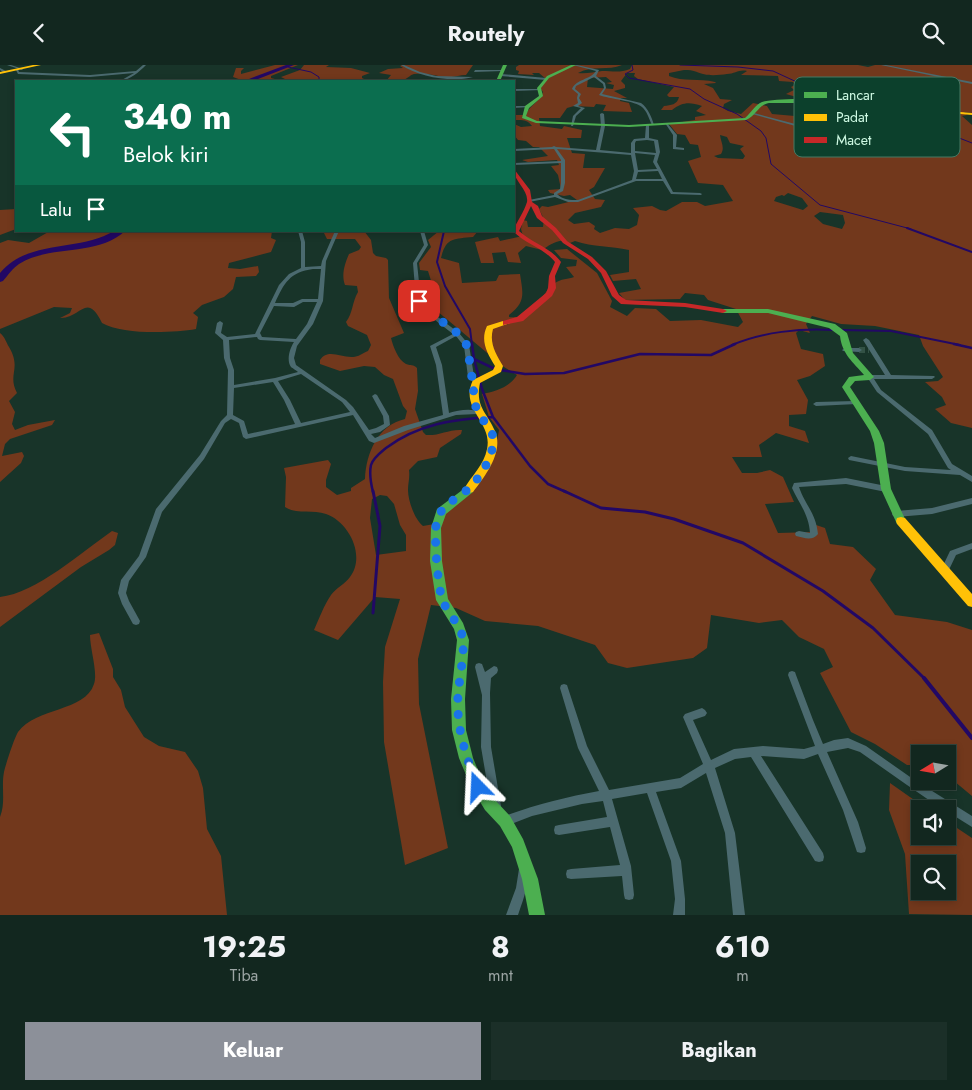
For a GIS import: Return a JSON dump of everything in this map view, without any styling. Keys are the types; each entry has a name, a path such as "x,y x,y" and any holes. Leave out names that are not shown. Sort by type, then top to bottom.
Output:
{"street":[{"path":"9,70 40,65"},
{"path":"123,80 145,65"},
{"path":"402,65 440,79 472,77"},
{"path":"470,80 476,65"},
{"path":"572,125 574,116 583,108 575,106 580,103 578,98 580,93 573,89 575,85 594,76 598,71 574,65 540,83 541,96 527,107 524,117 530,121 572,125 603,126 742,119 754,114 794,125"},
{"path":"882,65 942,77"},
{"path":"9,70 18,73 86,76 137,72"},
{"path":"474,71 544,77 546,79"},
{"path":"594,76 604,84 604,89 600,93 622,101 638,102 644,107 650,124 646,139"},
{"path":"515,90 540,90"},
{"path":"754,114 756,108 763,103 794,101"},
{"path":"515,107 527,107"},
{"path":"598,151 603,126 602,113"},
{"path":"666,124 675,135 674,147 683,149"},
{"path":"634,180 636,171 632,146 634,141 656,140 658,152 655,162 672,193 700,194"},
{"path":"515,150 553,147 565,150 656,154"},
{"path":"553,147 563,160 564,182 562,190 555,193 557,196"},
{"path":"515,164 563,162"},
{"path":"636,171 660,170"},
{"path":"515,172 527,190 530,202 535,206 539,217 554,229 564,242 590,258 604,272 616,296 624,302 685,305 729,312 760,310 836,329 845,339 845,350 870,377 879,391 925,426 948,463 972,479"},
{"path":"530,202 557,196 568,201 578,201 634,180 664,180"},
{"path":"530,202 516,231 523,239 554,255 558,262 552,276 552,288 549,294 520,319 490,328 488,333 489,349 498,369 480,380 472,392 480,416 494,438 491,450 480,476 465,492 442,509 437,521 436,537 442,601 462,634 463,647 458,698 460,734 463,747 478,787 497,814 506,821 525,858 537,915"},
{"path":"300,232 303,242 303,268"},
{"path":"337,232 324,261 320,301 310,324 297,341 292,354 292,366 344,401 372,440 377,441 406,428 446,416 464,412 480,416"},
{"path":"422,232 426,245 415,263 419,301 467,345 471,377 480,380"},
{"path":"257,335 282,281 303,268 324,267"},
{"path":"272,304 294,305 302,300 320,301"},
{"path":"220,323 218,333 226,339 257,335 260,338 297,341"},
{"path":"446,416 439,365 433,346 456,334"},
{"path":"136,621 122,593 125,580 142,557 160,511 202,457 223,422 230,416 231,370 227,358 226,339"},
{"path":"866,340 889,377"},
{"path":"845,350 859,350"},
{"path":"231,387 275,380 300,373"},
{"path":"932,377 856,378 848,383 846,387 874,431 879,443 886,489 896,514 908,532 972,602"},
{"path":"275,380 299,426"},
{"path":"367,433 387,425 386,416 376,397"},
{"path":"816,404 855,403"},
{"path":"230,416 242,422 246,438 354,413"},
{"path":"851,458 914,470 962,473"},
{"path":"799,534 812,536 814,530 809,509 797,495 796,485 846,481 886,489"},
{"path":"896,514 932,511 972,501"},
{"path":"944,572 948,560 953,553 972,546"},
{"path":"479,667 486,695"},
{"path":"494,670 487,676 486,747 497,814"},
{"path":"792,675 821,748 855,823 861,848"},
{"path":"564,688 583,748 606,794 626,870 629,895"},
{"path":"702,713 688,717 708,766 730,833 738,915"},
{"path":"506,821 532,811 606,794 681,783 708,766 734,755 754,752 798,754 848,743 863,749 917,787 972,822"},
{"path":"754,752 819,857"},
{"path":"650,789 676,861 680,899 679,915"},
{"path":"559,830 613,821"},
{"path":"512,915 521,888 525,858"},
{"path":"571,874 626,870"}],"shaded area":[{"path":"275,65 298,65 271,76 271,78 279,80 241,80 233,77 236,68 244,68 241,74"},
{"path":"304,65 329,65 326,67 351,68 370,73 362,76 366,80 287,80 281,77 300,70"},
{"path":"473,65 466,75 451,77 414,74 404,80 387,80 391,75 379,73 388,69 403,68 400,66"},
{"path":"519,65 622,65 611,68 589,69 578,73 584,73 623,71 630,69 632,65 858,65 868,67 875,65 972,65 972,113 964,112 967,115 962,116 972,125 972,428 951,423 935,409 946,405 942,397 925,382 938,381 943,377 923,346 919,335 875,326 841,324 812,316 806,324 810,333 799,330 796,333 801,349 823,354 825,366 810,376 797,380 808,400 806,414 789,415 789,426 805,431 809,443 776,433 759,445 762,457 732,457 742,473 757,473 770,470 783,477 794,502 765,504 778,533 814,532 813,524 825,528 830,544 853,547 876,569 870,580 895,615 947,622 972,630 972,796 956,783 956,745 911,745 911,765 907,765 875,744 851,732 820,673 833,667 824,649 799,637 782,620 759,623 711,615 707,648 693,658 627,668 608,663 595,645 538,626 485,621 456,608 431,605 418,659 419,704 448,848 405,865 384,742 383,682 385,647 400,599 375,597 338,640 314,630 331,595 350,577 355,569 356,550 348,532 334,518 326,514 295,511 285,507 286,477 284,468 328,460 331,464 326,487 337,495 351,491 351,488 365,479 368,459 375,441 388,427 405,419 407,411 403,406 393,379 384,375 375,367 364,366 340,371 320,364 323,356 331,354 355,357 368,351 371,345 367,335 348,326 346,322 358,292 357,286 345,285 344,269 349,254 359,250 361,247 355,239 327,239 324,232 365,232 371,240 373,253 388,260 389,298 404,333 391,338 398,356 403,362 417,368 418,391 415,409 423,432 426,435 431,435 462,430 461,434 440,448 437,457 418,461 409,470 409,499 412,510 423,526 440,523 447,509 474,488 485,473 495,449 499,430 489,417 482,394 502,388 517,375 504,367 425,301 421,289 433,287 428,271 420,270 419,263 431,247 428,240 438,232 477,232 473,237 452,240 445,246 443,251 441,258 459,263 462,283 496,281 499,275 520,274 522,287 521,302 509,317 525,315 555,283 574,277 566,267 576,266 577,260 561,258 554,250 567,249 597,273 612,301 610,307 627,316 635,308 656,309 670,321 701,320 738,327 743,322 736,309 708,300 704,295 685,293 680,299 625,300 619,293 641,289 636,279 613,281 610,275 629,272 629,250 575,241 570,243 563,241 555,242 542,250 526,246 518,253 521,263 508,262 505,252 492,253 494,263 481,263 475,242 498,237 500,241 523,236 521,229 523,220 527,221 528,227 543,227 544,219 539,209 542,206 548,207 577,200 570,195 564,196 550,193 548,190 561,189 558,175 551,166 559,165 557,160 528,162 522,160 548,156 539,147 533,147 526,141 518,140 515,136 515,124 521,127 532,126 526,121 515,120 515,115 526,115 542,95 543,92 540,88 546,79 539,73 532,73 534,75 518,74 519,71 516,70 516,67","holes":["627,73 635,73 634,76 638,79 674,87 667,95 669,97 679,97 677,102 664,106 661,110 672,110 686,104 702,106 696,111 706,115 695,117 695,120 669,124 677,134 685,135 690,144 698,145 701,157 688,161 698,183 723,185 733,201 705,206 697,202 682,202 666,211 652,206 633,208 639,215 637,225 629,229 615,228 600,233 589,222 574,224 568,220 575,213 601,207 605,200 595,199 589,190 594,187 605,168 583,168 585,154 572,153 567,138 581,138 582,130 564,126 562,129 540,126 539,118 560,118 567,108 574,106 594,107 596,104 606,105 603,111 632,112 629,103 620,101 621,98 627,98 614,91 625,88 621,81","606,77 612,82 606,83 614,85 613,89 587,87 588,78","720,135 727,137 730,143 744,146 740,149 745,156 743,159 718,158 714,156 722,152 723,147","788,193 802,198 808,206 803,210 774,201 776,197 784,196","820,212 843,215 845,223 842,229 823,224 814,216","380,495 387,496 394,504 400,525 406,535 406,551 376,555 370,518 372,499"]},
{"path":"794,90 794,96 786,94"},
{"path":"15,209 15,229 0,235 0,210"},
{"path":"48,232 272,232 271,238 276,240 271,252 229,263 228,268 240,269 258,266 259,272 256,276 236,277 233,289 224,297 202,305 193,313 198,317 196,329 161,332 122,330 102,323 92,309 83,309 73,315 60,318 70,313 72,308 54,307 0,329 0,243 8,240 29,243"},
{"path":"0,333 13,355 15,366 13,381 17,393 9,401 15,412 12,424 15,430 28,425 55,420 52,425 10,439 5,444 2,456 22,452 24,456 21,463 0,482"},
{"path":"112,531 118,533 115,545 81,567 0,627 0,597 14,594 43,580"},
{"path":"99,633 113,669 113,677 121,690 125,707 144,737 159,746 185,752 198,771 203,788 207,829 221,856 227,915 0,915 0,817 3,806 4,772 10,751 18,732 26,724 36,718 71,705 89,693 95,679 90,635"},
{"path":"890,783 914,800 911,800 911,845 956,845 956,827 972,838 972,915 909,914 905,854 889,810"}],"waterway":[{"path":"256,80 252,79 291,65"},
{"path":"632,65 633,70 625,74 629,78 690,89 704,99 737,114 761,131 766,138 771,164 820,205 911,229"},
{"path":"680,65 738,67 773,71 794,81"},
{"path":"288,67 311,72 319,77 319,80"},
{"path":"960,138 972,143"},
{"path":"907,228 972,252"},
{"path":"0,279 16,262 29,256 96,243 119,232"},
{"path":"444,232 437,262 445,286 470,329 472,345"},
{"path":"735,344 756,337 782,332 833,330"},
{"path":"841,330 891,331 960,345"},
{"path":"472,344 474,359"},
{"path":"500,370 525,374 564,373 640,354 711,355 735,344"},
{"path":"954,344 972,348"},
{"path":"474,359 495,369"},
{"path":"474,359 482,389 493,417"},
{"path":"373,492 370,475 372,462 386,448 398,440 411,433 437,424 464,419 493,417"},
{"path":"493,417 530,466 548,484 566,492"},
{"path":"373,491 380,526 373,613"},
{"path":"564,491 601,508 645,512 674,519 743,543 823,591 873,628 924,678"},
{"path":"924,678 972,738"}],"tunnel":[{"path":"859,350 869,350"}],"traffic: fast":[{"path":"498,80 505,65"},
{"path":"574,65 548,77 539,88 541,96 527,107 524,117 536,122 629,126 746,119 760,104 794,100"},
{"path":"723,311 768,311 832,326 844,335 846,348 852,358 870,377 852,379 846,387 874,431 879,443 886,489 901,521"},
{"path":"469,489 441,512 436,528 436,561 442,600 459,627 463,640 458,699 459,730 466,758 476,782 490,805 505,821 518,844 530,879 537,915"}],"traffic: slow":[{"path":"0,73 39,65"},
{"path":"960,113 972,114"},
{"path":"469,489 487,462 493,439 475,404 474,391 476,382 497,372 499,366 488,343 488,333 490,328 506,323"},
{"path":"901,521 972,602"}],"traffic: jam":[{"path":"506,323 520,319 549,294 552,288 552,276 558,262 549,252 526,240 516,231 530,201 527,190 515,172"},
{"path":"529,203 535,206 539,217 554,229 565,242 590,258 604,272 616,296 624,302 685,305 723,311"}],"route":[{"path":"419,301 421,305 467,345 471,377 476,383 472,392 477,412 494,438 480,476 465,492 442,509 437,521 436,537 442,601 462,634 463,647 458,698 460,734 467,761 478,787"}]}
